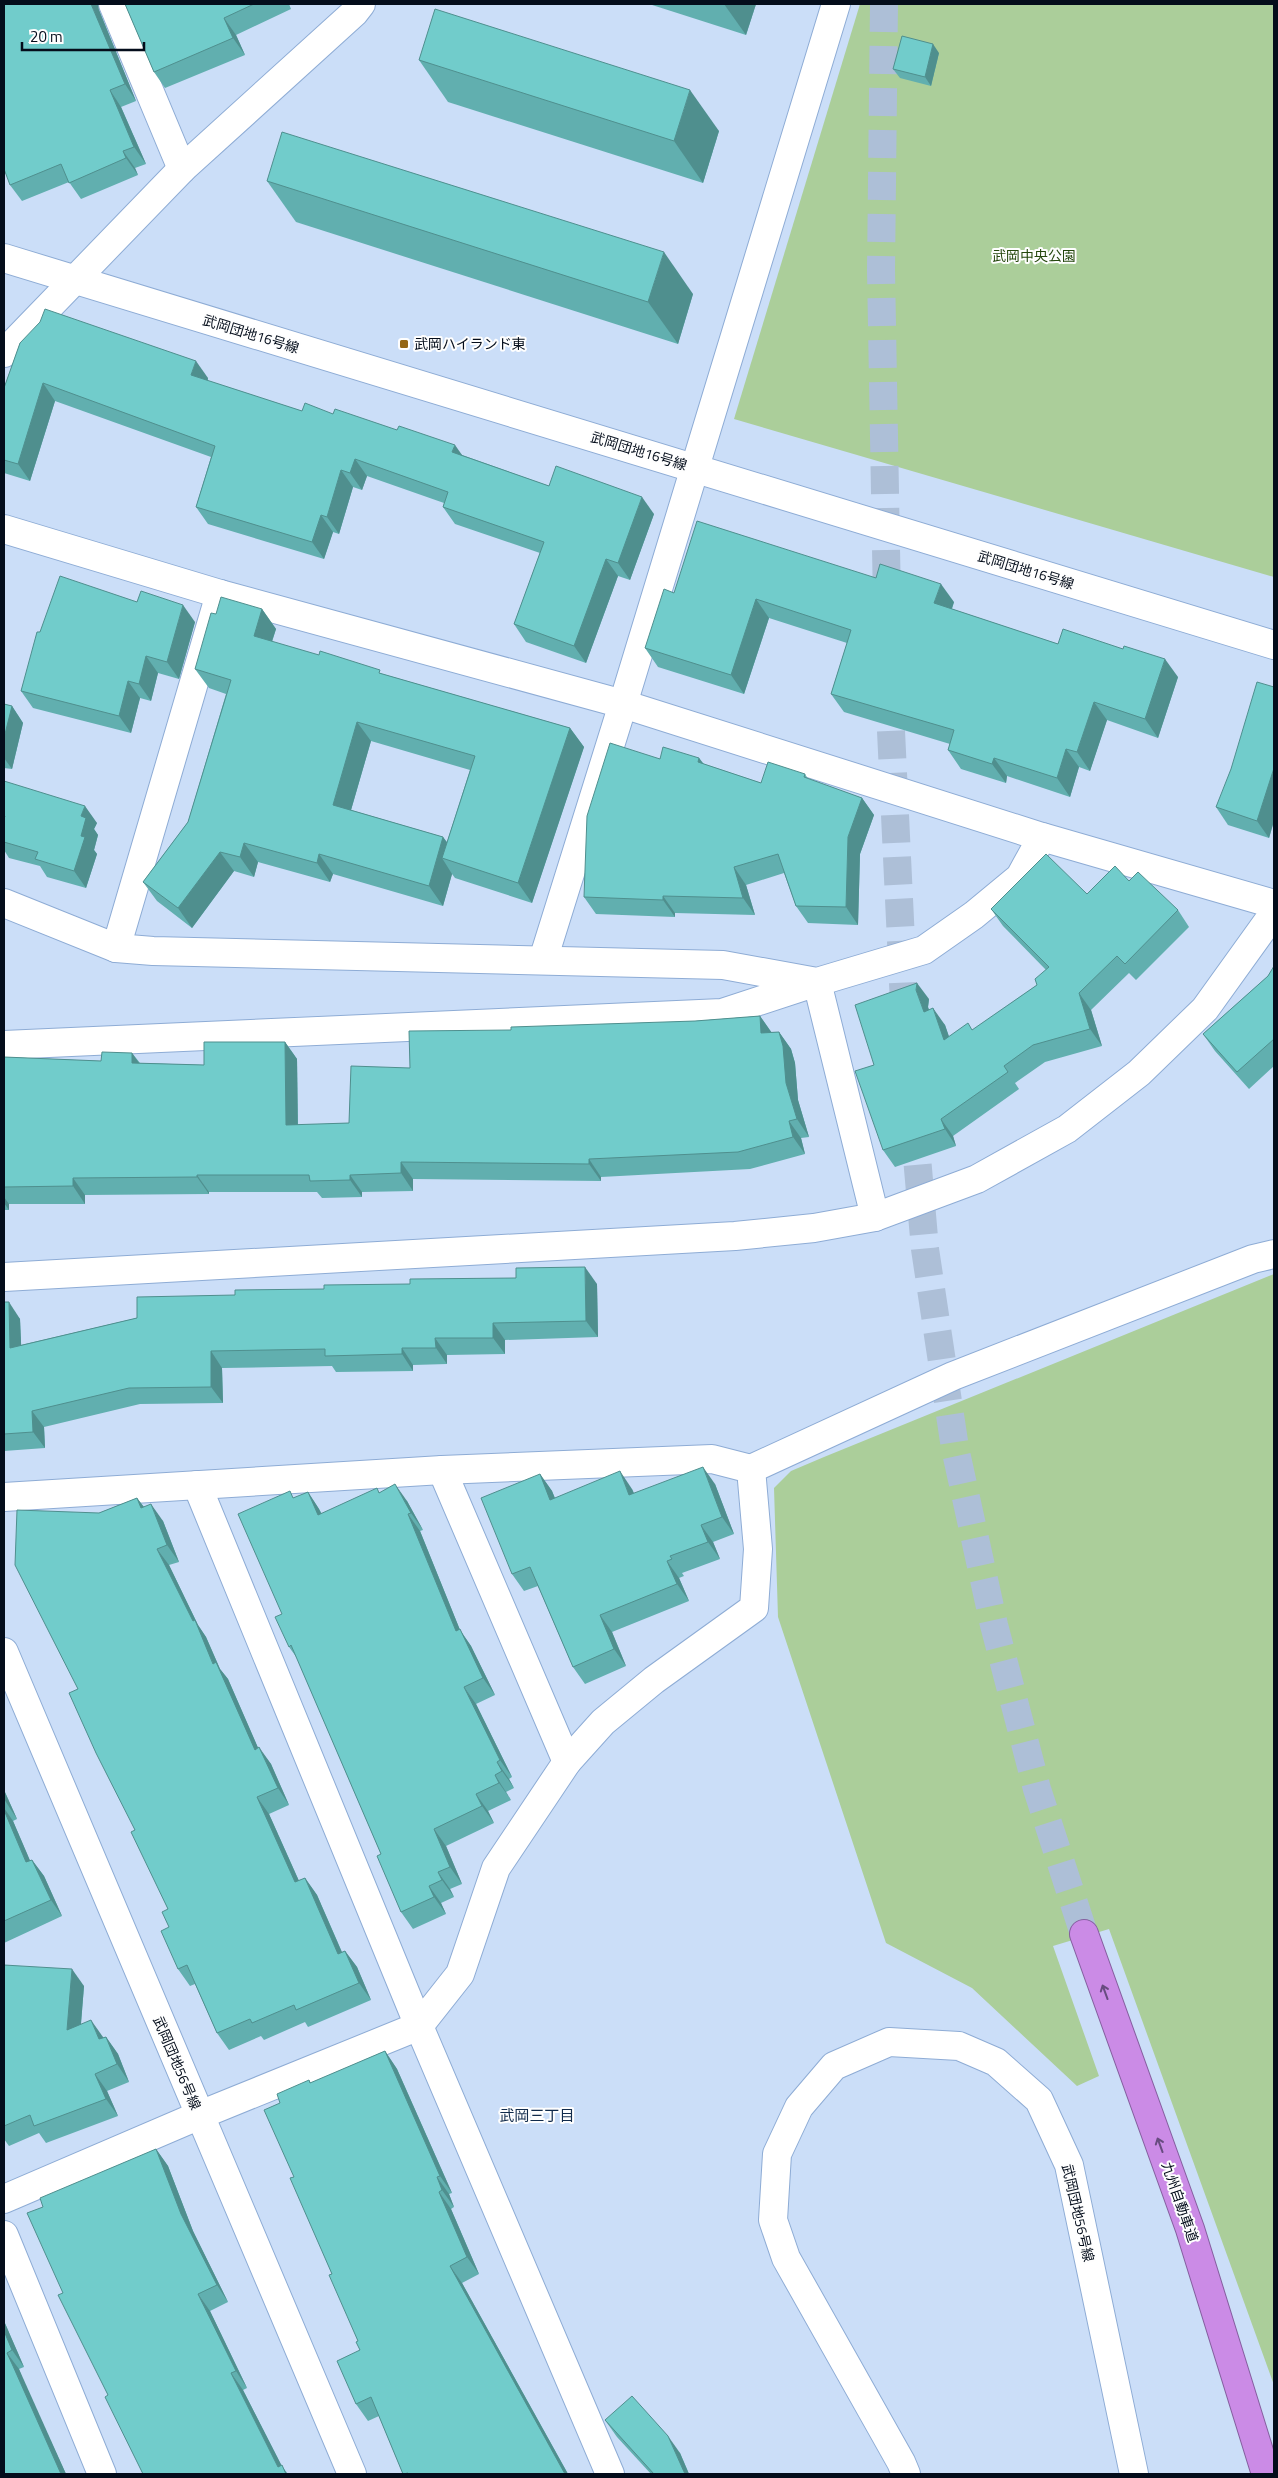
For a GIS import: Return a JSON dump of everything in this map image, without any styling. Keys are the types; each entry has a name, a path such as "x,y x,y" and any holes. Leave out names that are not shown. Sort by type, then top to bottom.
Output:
{"highway":[{"name":"九州自動車道","path":"1084,1934 1190,2229 1266,2474"},
{"path":"1190,2229 1250,2474"}],"street":[{"path":"112,4 182,169"},
{"path":"543,960 836,4"},
{"path":"4,353 182,169 355,7"},
{"name":"武岡団地16号線","path":"4,258 1274,645"},
{"path":"4,529 220,594 623,704 1042,837 1274,904"},
{"path":"116,948 220,594"},
{"path":"4,1045 722,1013 924,950 974,915 1020,877 1042,837"},
{"path":"4,903 116,948 153,952 723,965 817,982"},
{"path":"4,1277 735,1236 814,1228 875,1217 977,1179 1067,1129 1139,1073 1205,1009 1274,913"},
{"path":"817,982 875,1217"},
{"path":"4,1497 442,1470 712,1459 751,1469 953,1376 1253,1259 1274,1254"},
{"path":"4,2199 200,2115 419,2026 460,1974 496,1868 567,1762 603,1722 654,1680 754,1608 758,1549 751,1469"},
{"path":"442,1470 567,1762"},
{"path":"197,1485 419,2026 610,2474"},
{"name":"武岡団地56号線","path":"4,1652 352,2474"},
{"name":"武岡団地56号線","path":"906,2474 786,2258 772,2220 777,2154 798,2107 834,2066 888,2042 959,2046 996,2062 1039,2100 1069,2165 1134,2474"},
{"path":"4,2234 102,2474"}],"green space":[{"name":"武岡中央公園","path":"860,4 1274,4 1274,577 734,419"},
{"path":"1274,1274 1274,2385 1109,1929 1053,1946 1099,2076 1077,2086 972,1988 886,1943 778,1617 774,1488 791,1471"}],"building":[{"path":"4,4 91,4 125,84 110,90 134,147 123,151 126,158 69,183 61,164 10,185 4,169"},
{"path":"125,4 254,4 224,18 233,38 154,72"},
{"path":"435,9 690,90 674,141 419,60"},
{"path":"902,36 933,44 925,77 893,69"},
{"path":"282,132 664,252 648,302 267,181"},
{"path":"45,309 196,361 191,375 302,411 305,403 333,414 335,409 397,430 399,426 455,445 452,452 549,486 556,466 642,497 618,563 606,559 574,646 514,624 544,542 443,507 448,492 355,459 350,473 341,470 327,517 321,515 312,542 196,507 215,446 43,383 18,464 4,460 4,388 20,343 40,322"},
{"path":"697,521 876,578 880,564 941,584 934,603 1058,644 1063,629 1123,649 1124,646 1165,659 1145,719 1094,702 1077,752 1066,749 1057,778 994,758 992,764 948,750 954,730 831,694 851,630 756,599 731,675 645,648 664,589 674,593"},
{"path":"60,576 137,602 141,591 183,605 167,662 146,656 139,684 128,681 119,716 21,691 37,632 40,632"},
{"path":"221,597 262,609 254,636 319,655 320,651 380,670 379,673 570,728 518,883 442,858 475,756 357,722 333,805 443,837 429,886 319,854 317,863 244,843 240,857 220,852 178,908 143,882 188,822 231,680 195,669 211,613 216,614"},
{"path":"1257,682 1274,687 1274,768 1257,821 1216,807 1231,769"},
{"path":"4,704 12,706 4,738"},
{"path":"610,743 660,759 663,747 699,758 698,762 761,783 768,762 805,774 804,777 862,798 848,837 846,907 796,906 778,854 734,867 743,898 663,896 663,900 584,897 587,816"},
{"path":"4,781 85,806 81,816 86,818 81,836 85,837 74,871 35,859 38,852 4,842"},
{"path":"1046,854 1087,894 1115,866 1129,881 1138,872 1178,910 1125,964 1117,956 1079,993 1090,1029 1033,1045 1004,1066 1008,1072 941,1119 945,1129 883,1150 855,1071 874,1065 855,1005 917,983 916,990 924,1012 933,1008 944,1040 968,1023 972,1030 1037,985 1035,979 1049,967 991,909"},
{"path":"1274,966 1274,1039 1237,1072 1203,1034 1268,976"},
{"path":"760,1016 761,1033 779,1032 783,1046 786,1083 797,1119 789,1121 793,1137 738,1152 589,1159 589,1164 401,1162 401,1173 350,1175 350,1180 310,1181 309,1175 197,1175 197,1177 73,1178 73,1186 4,1187 4,1057 101,1061 102,1052 132,1053 132,1063 204,1065 204,1042 285,1042 286,1125 349,1123 351,1066 410,1068 409,1031 511,1030 511,1027 695,1021"},
{"path":"585,1267 586,1321 493,1323 493,1338 435,1338 436,1348 402,1348 402,1354 325,1356 325,1349 211,1351 211,1387 129,1388 32,1411 33,1432 4,1434 4,1302 9,1302 10,1348 137,1318 137,1297 235,1295 235,1290 324,1289 324,1285 410,1284 410,1279 516,1278 516,1268"},
{"path":"703,1467 722,1517 701,1525 708,1542 670,1556 672,1559 667,1561 677,1584 600,1615 614,1649 573,1667 530,1567 512,1574 481,1498 540,1474 550,1500 620,1471 629,1495"},
{"path":"395,1484 411,1513 408,1514 456,1631 460,1629 483,1678 464,1687 500,1760 497,1762 502,1771 495,1775 499,1783 476,1794 482,1806 434,1829 450,1867 438,1872 442,1880 429,1886 434,1897 401,1912 377,1856 381,1854 291,1645 289,1647 275,1617 282,1614 238,1514 290,1491 293,1498 308,1492 318,1515 377,1488 379,1493"},
{"path":"137,1498 141,1508 151,1504 167,1545 157,1549 193,1621 195,1620 213,1664 216,1662 255,1750 259,1747 278,1788 257,1797 295,1882 305,1878 338,1954 345,1951 359,1983 296,2010 294,2005 252,2023 250,2019 217,2033 187,1965 178,1969 161,1931 169,1927 162,1912 168,1909 131,1832 135,1830 96,1753 69,1693 78,1689 15,1565 17,1510 99,1513"},
{"path":"4,1810 26,1862 32,1860 51,1900 4,1921"},
{"path":"4,1965 72,1969 67,2030 91,2020 99,2039 106,2037 117,2064 95,2074 106,2099 34,2126 30,2115 4,2126"},
{"path":"385,2051 440,2176 437,2177 442,2190 439,2192 467,2257 450,2266 565,2474 403,2474 371,2397 356,2404 337,2361 360,2350 356,2342 358,2341 329,2275 332,2274 290,2178 294,2177 264,2110 280,2103 277,2094 309,2080 310,2083"},
{"path":"156,2149 181,2214 217,2285 198,2294 236,2371 231,2373 278,2467 282,2465 286,2474 143,2474 105,2397 108,2395 58,2295 63,2293 27,2213 43,2207 40,2198"},
{"path":"4,2331 12,2350 7,2353 61,2474 4,2474"},
{"path":"632,2396 668,2436 685,2474 654,2474 605,2420"}],"tunnel":[{"path":"884,4 881,270 887,603"},
{"path":"889,689 905,1025"},
{"path":"914,1123 925,1249 955,1448 994,1625 1037,1789 1084,1934"}],"place":[{"name":"武岡ハイランド東","path":"404,344"}],"district":[{"name":"武岡三丁目","path":"537,2116"}]}
